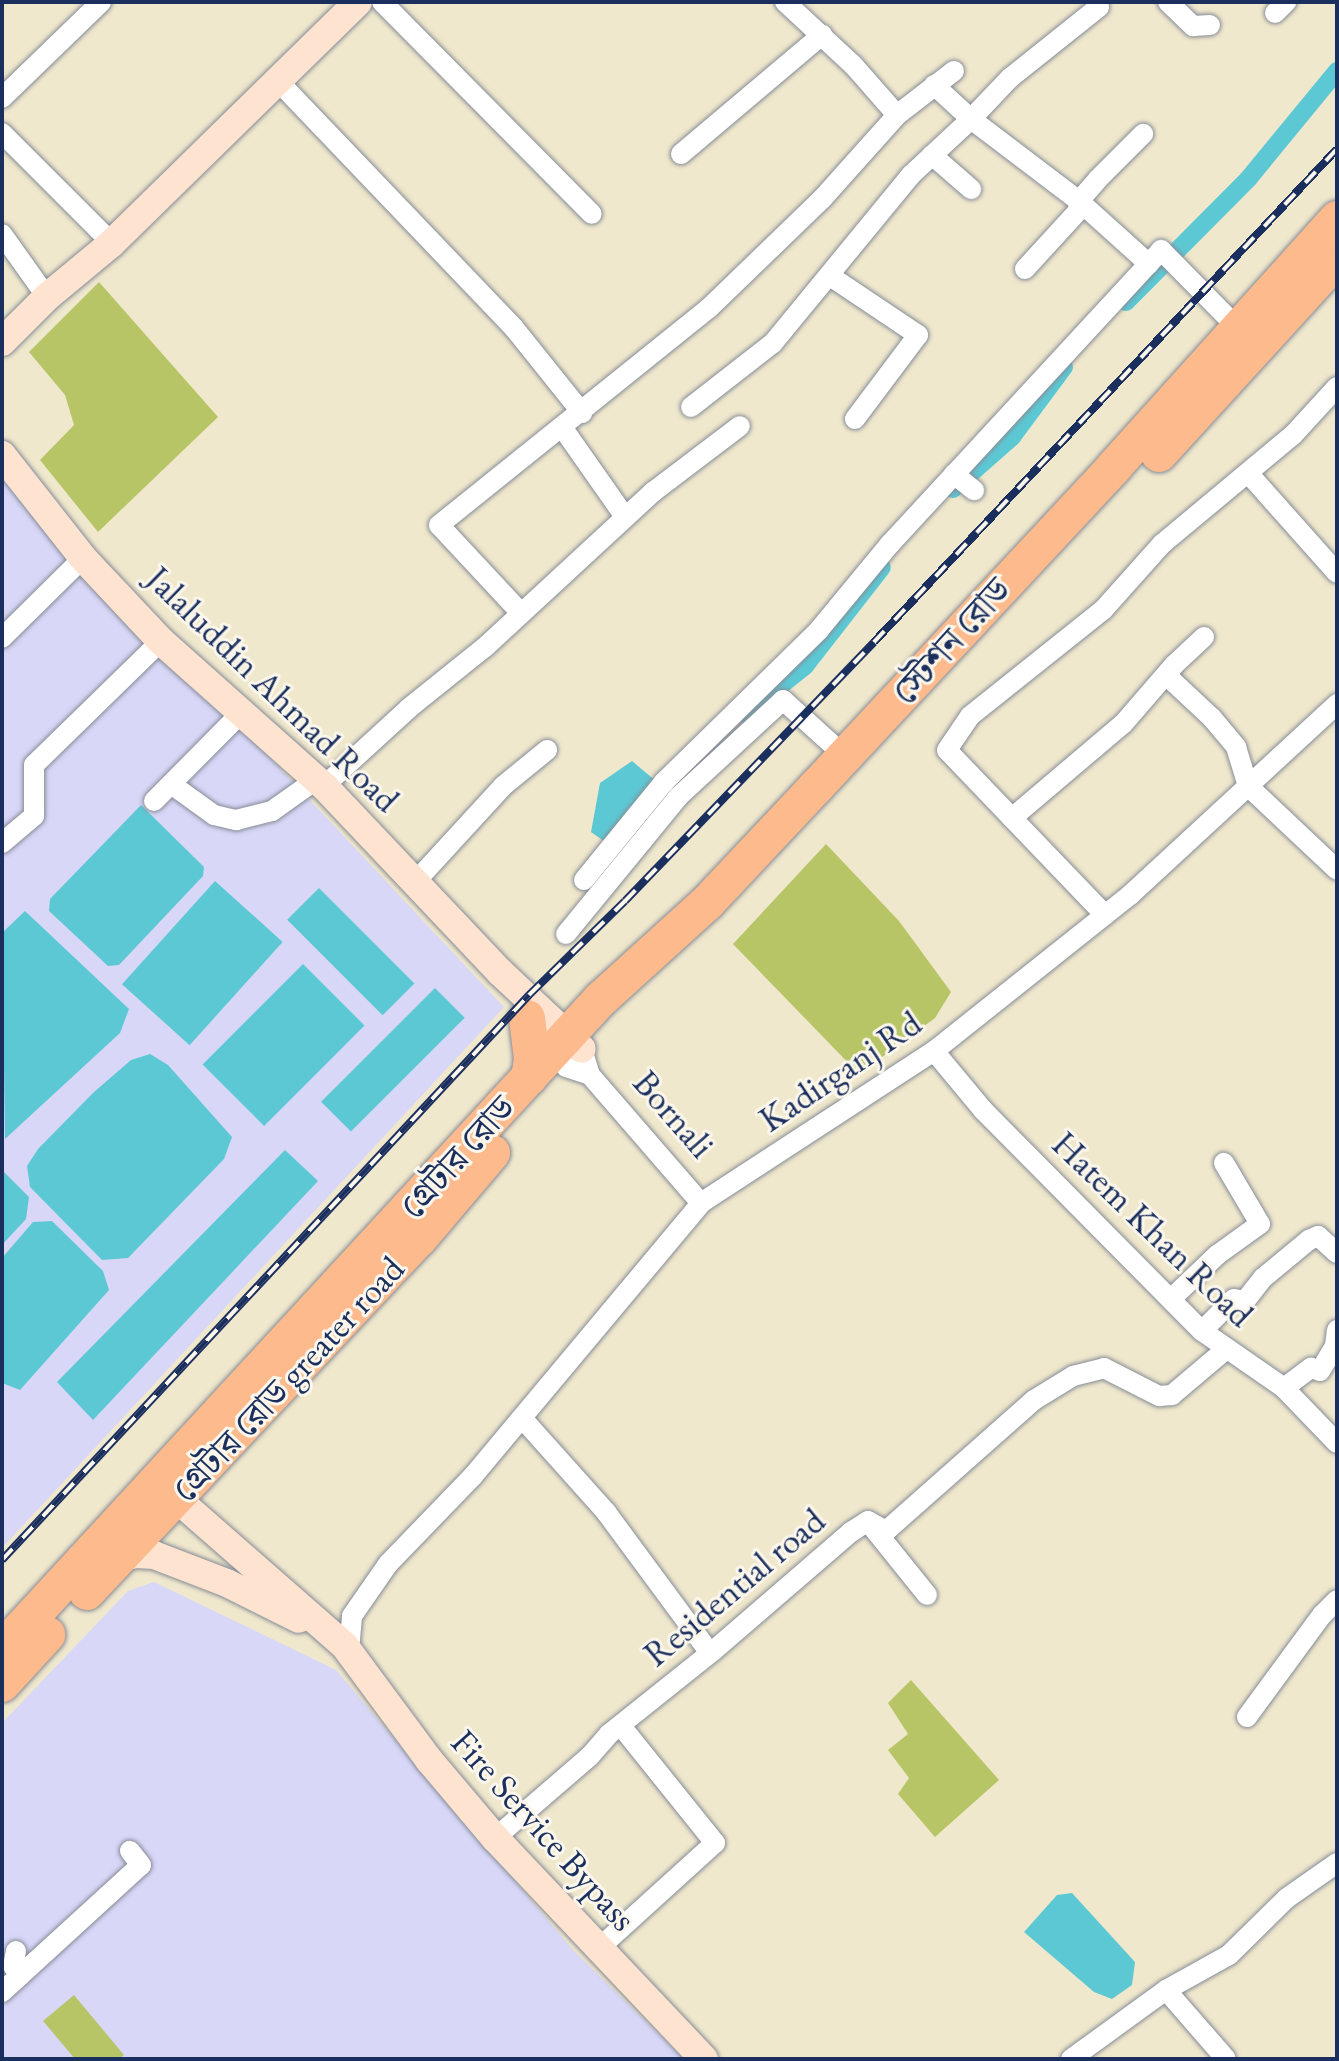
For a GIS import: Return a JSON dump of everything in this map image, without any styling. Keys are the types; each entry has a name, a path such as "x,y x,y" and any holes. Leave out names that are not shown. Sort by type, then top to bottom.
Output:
{"highway":[{"name":"স্টেশন রোড","path":"575,1048 777,865 1090,509 1239,329 1337,219"},
{"name":"স্টেশন রোড","path":"575,1048 845,756 1337,259"},
{"path":"529,1078 533,1012 562,1016 575,1048"},
{"name":"গ্রেটার রোড","path":"2,1649 529,1078 575,1048"},
{"name":"গ্রেটার রোড greater road","path":"2,1684 419,1239 575,1048"}],"street":[{"path":"2,98 101,2"},
{"path":"2,342 47,297 112,243 358,2"},
{"path":"382,2 592,214"},
{"path":"785,2 822,35 897,115"},
{"path":"1168,2 1193,26 1210,25"},
{"path":"691,407 773,343 911,175 1010,78 1100,4"},
{"path":"681,154 822,35"},
{"path":"521,613 439,525 671,342 729,285 758,263 897,115 954,71"},
{"path":"278,81 514,328 582,413"},
{"path":"934,85 971,119 1079,201 1149,264"},
{"path":"2,133 112,243"},
{"path":"1025,269 1078,211 1079,201 1143,134"},
{"path":"932,155 971,189"},
{"path":"2,234 47,297"},
{"path":"584,880 718,743 954,474 1161,250 1239,329"},
{"path":"830,276 918,335 855,419"},
{"path":"1105,915 947,750 970,716 1104,609 1162,544 1293,435 1337,387"},
{"path":"171,784 214,815 236,820 272,811 320,782 521,613 625,517 740,426"},
{"path":"562,427 625,517"},
{"name":"Jalaluddin Ahmad Road","path":"2,455 83,558 161,641 320,782 416,881 533,1012 575,1048"},
{"path":"954,474 974,490"},
{"path":"1249,474 1337,573"},
{"path":"2,638 83,558"},
{"path":"1012,818 1123,724 1204,637"},
{"path":"2,843 34,816 34,765 161,641"},
{"path":"1166,675 1212,718 1236,747 1248,786 1337,870"},
{"path":"718,743 783,700 845,756"},
{"name":"Kadirganj Rd","path":"344,1646 352,1616 388,1564 473,1476 701,1203 934,1051 1105,915 1337,704"},
{"path":"154,801 241,713"},
{"path":"416,881 503,786 547,750"},
{"path":"566,934 671,789"},
{"name":"Bornali","path":"575,1048 701,1203"},
{"name":"Hatem Khan Road","path":"934,1051 983,1110 1202,1331 1225,1350 1284,1388 1333,1433"},
{"path":"1171,1299 1217,1255 1260,1224 1224,1163"},
{"path":"1202,1331 1234,1299 1245,1301 1263,1278 1309,1240 1318,1236 1337,1253"},
{"path":"1284,1388 1311,1368 1320,1371 1335,1346 1337,1330"},
{"name":"Residential road","path":"495,1838 590,1756 620,1725 868,1521 886,1531 1034,1400 1073,1376 1104,1368 1159,1396 1172,1395 1225,1350"},
{"path":"522,1418 606,1512 710,1653"},
{"name":"Fire Service Bypass","path":"177,1499 344,1646 429,1760 495,1838 704,2059"},
{"path":"868,1521 927,1595"},
{"name":"Fire Service Bypass","path":"117,1559 136,1554 154,1555 188,1567 344,1646"},
{"path":"1247,1717 1322,1615 1337,1600"},
{"path":"598,1949 715,1843 620,1725"},
{"path":"2,1992 141,1865 130,1851"},
{"path":"1071,2059 1166,1990 1229,1955 1287,1898 1337,1863"},
{"path":"16,1951 13,1966 21,1975"},
{"path":"1166,1990 1226,2059"}],"shaded area":[{"path":"2,472 504,1007 2,1548"},
{"path":"154,1582 336,1670 574,1951 684,2059 2,2059 2,1723 128,1591"}],"green space":[{"path":"99,282 218,417 98,532 40,460 74,425 65,395 29,352"},
{"path":"826,844 899,921 951,992 935,1018 859,1074 733,944"},
{"path":"911,1680 999,1780 935,1837 898,1794 909,1778 888,1750 908,1734 888,1703"},
{"path":"74,1995 124,2055 119,2059 75,2059 43,2021"}],"water":[{"path":"632,761 657,782 608,844 591,832 600,783"},
{"path":"141,805 204,867 203,876 119,965 108,966 49,911 50,899"},
{"path":"215,881 283,942 190,1045 122,984"},
{"path":"319,888 414,983 383,1015 287,920"},
{"path":"25,911 129,1009 120,1033 5,1139 2,933"},
{"path":"303,964 365,1026 264,1126 203,1064"},
{"path":"435,988 465,1018 351,1132 321,1102"},
{"path":"150,1054 168,1065 232,1137 224,1159 128,1258 102,1260 30,1187 27,1166 38,1149 94,1092 131,1060"},
{"path":"285,1150 318,1181 93,1420 57,1382"},
{"path":"2,1170 29,1197 26,1219 2,1245"},
{"path":"52,1221 103,1271 109,1290 20,1390 2,1383 2,1258 33,1222"},
{"path":"1072,1893 1135,1962 1132,1985 1112,1999 1094,1992 1024,1932 1057,1895"}],"waterway":[{"path":"1126,302 1249,178 1337,71"},
{"path":"953,489 1012,437 1064,367"},
{"path":"745,714 805,666 882,567"}],"railway":[{"path":"2,1560 529,995 625,901 874,642 1337,149"}]}
